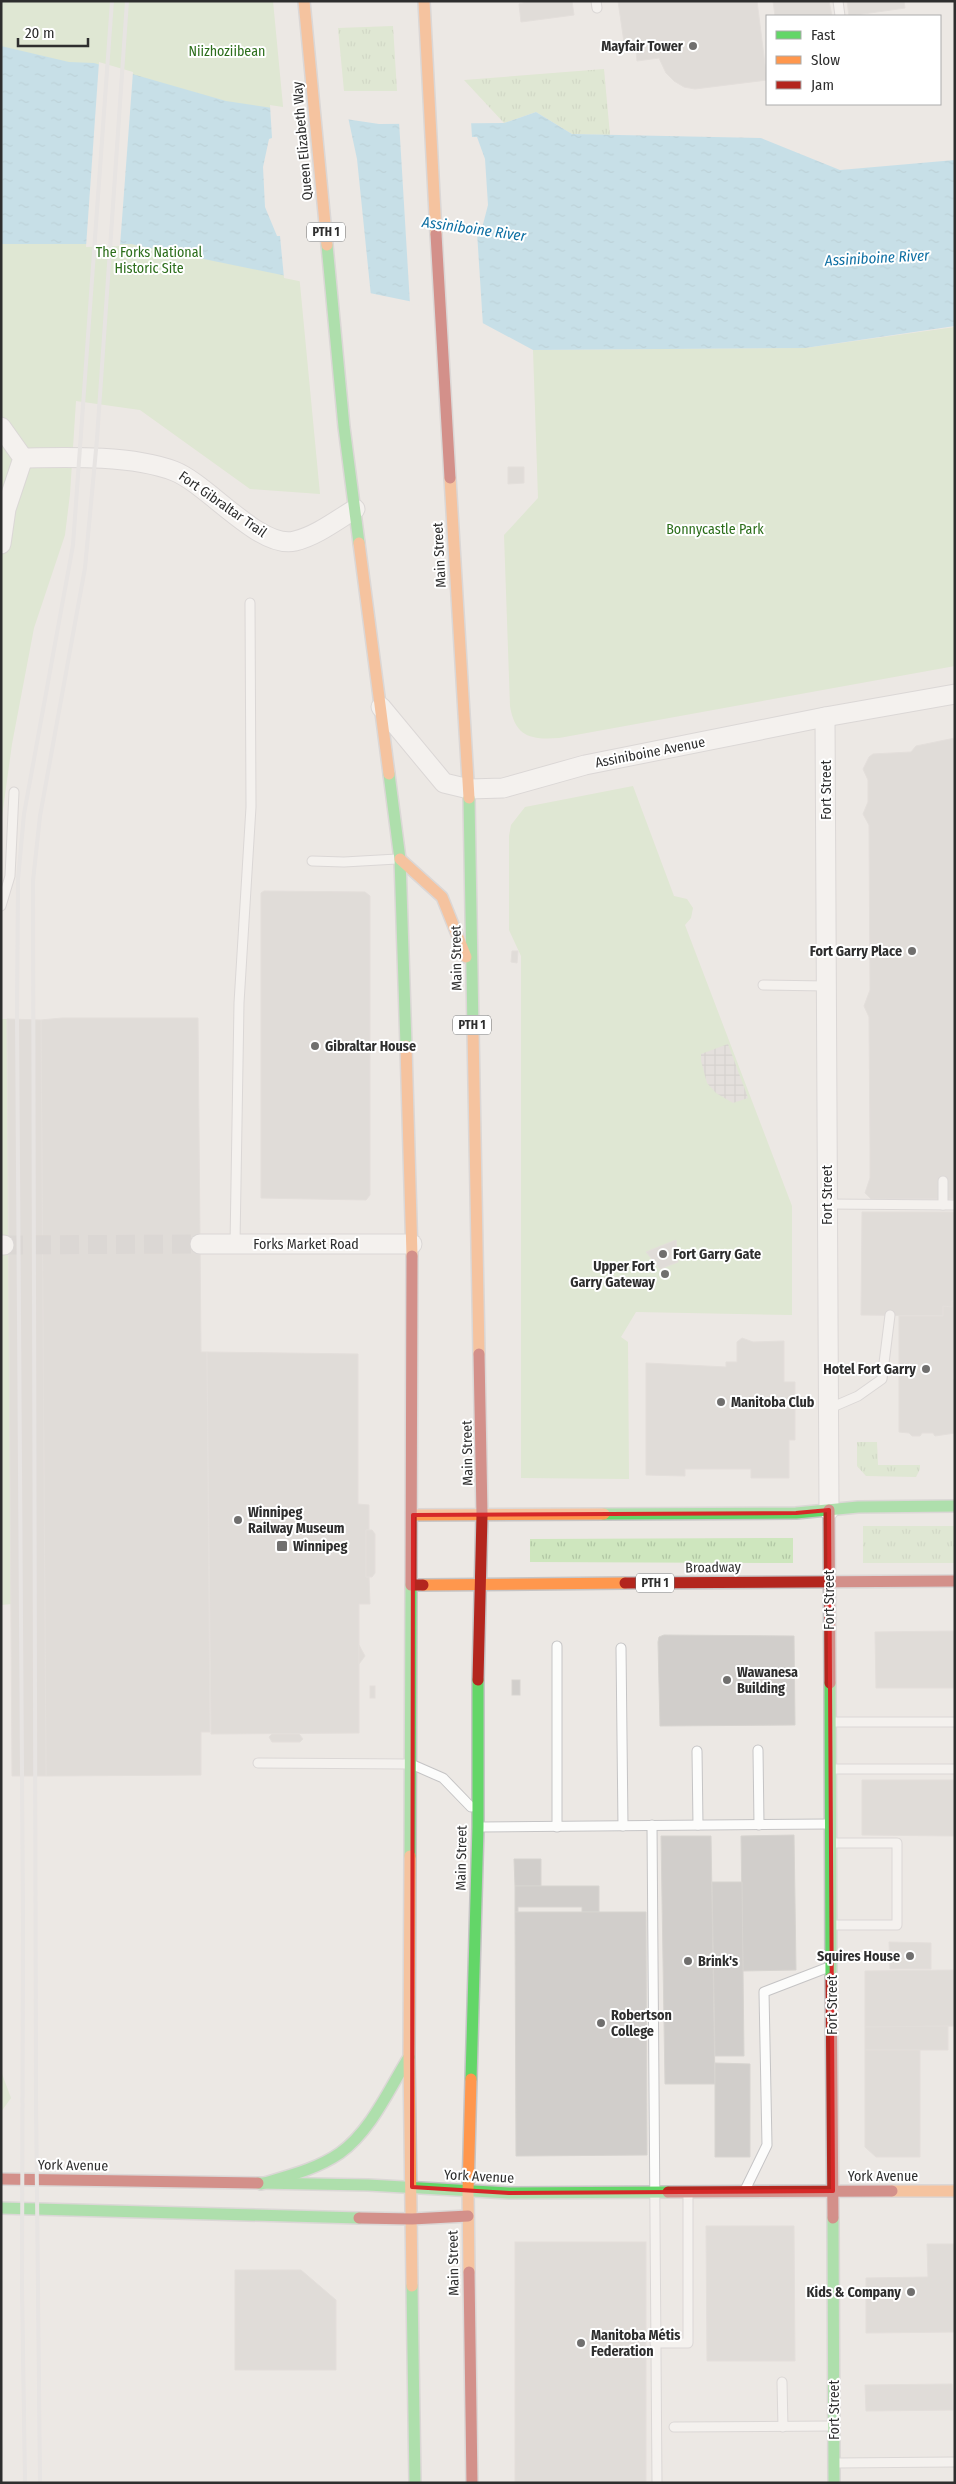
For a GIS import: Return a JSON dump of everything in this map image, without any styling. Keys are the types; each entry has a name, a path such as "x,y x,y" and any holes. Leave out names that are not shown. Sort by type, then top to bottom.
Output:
{"main road":[{"name":"Queen Elizabeth Way","path":"304,1 344,427 355,509"},
{"path":"307,38 315,1"},
{"name":"Main Street","path":"424,1 424,34 446,424 469,789 479,1280 482,1515 481,1585 478,1610 476,1813 478,1827 468,2191 472,2483"},
{"name":"PTH 1","path":"355,509 400,859 412,1244 413,1515 411,1585"},
{"path":"400,859 442,897 472,971"},
{"path":"413,1515 796,1514 858,1507 955,1506"},
{"name":"Fort Street","path":"830,1510 834,2483"},
{"name":"Broadway","path":"411,1585 955,1581"},
{"path":"411,1585 410,2057 414,2483"},
{"path":"261,2184 308,2170 341,2152 362,2129 410,2057"},
{"name":"York Avenue","path":"1,2178 412,2187 509,2193 955,2191"},
{"path":"1,2208 412,2219 468,2216"}],"street":[{"path":"1,427 23,458 4,508 1,544"},
{"name":"Fort Gibraltar Trail","path":"23,458 138,461 176,471 196,482 252,528 265,536 280,540 294,542 355,509"},
{"name":"Assiniboine Avenue","path":"380,706 444,783 469,789 503,788 585,765 825,717 955,694"},
{"name":"Fort Street","path":"825,717 827,1410 830,1510"},
{"name":"Forks Market Road","path":"200,1244 412,1244"}],"lane":[{"path":"838,1 840,15"},
{"path":"235,1244 239,1003 252,807 250,603"},
{"path":"1,906 10,876 14,792"},
{"path":"312,861 344,862 400,859"},
{"path":"763,985 826,986"},
{"path":"942,1181 942,1204"},
{"path":"827,1204 955,1205"},
{"path":"827,1410 858,1396 882,1379 890,1315"},
{"path":"557,1646 557,1826"},
{"path":"621,1648 623,1826"},
{"path":"830,1722 955,1722"},
{"path":"758,1750 759,1824"},
{"path":"697,1751 698,1826"},
{"path":"258,1763 411,1764 443,1778 476,1813"},
{"path":"830,1768 955,1769"},
{"path":"478,1827 830,1824"},
{"path":"652,1825 653,2192 657,2483"},
{"path":"830,1843 896,1844 897,1925 831,1925"},
{"path":"745,2192 767,2145 764,1992 832,1966"},
{"path":"655,2343 688,2343 688,2192"},
{"path":"782,2382 783,2426"},
{"path":"674,2427 834,2426"},
{"path":"834,2463 955,2462"}],"highlighted area":[{"path":"829,1510 833,2191 509,2193 412,2187 413,1515 796,1513"}],"green space":[{"name":"The Forks National Historic Site","path":"1,1 273,1 320,494 250,489 140,410 76,401 70,494 65,535 34,628 12,744 1,824"},
{"path":"393,26 397,91 344,91 338,28"},
{"path":"604,69 610,135 572,134 536,112 504,123 464,80"},
{"name":"Bonnycastle Park","path":"955,327 955,666 559,738 533,737 520,730 512,716 510,706 504,535 538,498 533,350 805,348"},
{"path":"633,786 674,896 687,899 693,908 691,918 685,925 792,1206 792,1315 636,1312 621,1337 628,1342 629,1479 521,1478 521,956 509,930 509,836 511,825 525,807"},
{"path":"1,1019 7,1019 11,1604 1,1605"},
{"path":"857,1442 877,1442 878,1465 920,1465 916,1477 866,1476 857,1466"},
{"path":"863,1526 955,1526 955,1563 863,1563"},
{"path":"793,1538 793,1563 530,1562 530,1539"},
{"path":"1,2071 11,2098 1,2112"}],"shaded area":[{"path":"728,1044 748,1098 733,1103 716,1093 707,1083 701,1061 701,1054"}],"water":[{"name":"Assiniboine River","path":"1,46 69,62 94,63 226,101 379,124 504,123 536,112 572,134 761,138 840,170 955,160 955,326 805,348 533,350 462,312 131,244 1,244"}],"pier":[{"path":"99,62 133,72 120,246 86,247"},
{"path":"270,105 348,117 357,159 371,296 284,278 280,236 277,236 265,207 263,167 269,139 272,138"},
{"path":"399,121 471,121 472,137 477,137 485,159 488,205 481,232 477,232 483,326 461,315 410,304"}],"building":[{"path":"530,1 572,1 574,15 521,22 519,4"},
{"name":"Mayfair Tower","path":"618,1 757,1 766,80 695,89 684,87 666,73 659,58 637,61 636,48 625,49"},
{"path":"773,1 829,1 832,15 775,15"},
{"path":"847,1 904,1 905,8 849,15"},
{"path":"508,467 524,467 524,483 508,484"},
{"name":"Fort Garry Place","path":"955,738 955,1199 871,1199 865,1193 870,1178 870,1147 869,1017 864,1006 870,990 869,825 863,814 868,802 868,780 863,769 869,757 873,754 911,752 916,746"},
{"name":"Gibraltar House","path":"264,891 365,892 370,896 370,1195 366,1200 261,1198 261,893"},
{"path":"512,951 518,951 517,963 511,962"},
{"path":"62,1018 198,1018 201,1352 207,1352 210,1732 201,1732 201,1775 46,1776 41,1020"},
{"path":"7,1019 41,1020 46,1776 12,1776"},
{"path":"862,1212 955,1212 955,1316 861,1315"},
{"name":"Fort Garry Gate","path":"676,1240 678,1262 660,1269 646,1252"},
{"name":"Hotel Fort Garry","path":"952,1301 955,1301 953,1379 955,1379 955,1433 935,1436 933,1433 922,1433 920,1436 912,1436 909,1433 899,1432 899,1316 943,1316 943,1306 952,1307"},
{"name":"Manitoba Club","path":"742,1338 753,1342 784,1341 784,1382 795,1382 795,1440 789,1440 789,1478 751,1478 751,1469 685,1469 685,1476 646,1475 646,1363 726,1367 726,1362 737,1362 737,1342"},
{"path":"207,1352 358,1354 358,1504 369,1505 369,1530 366,1530 366,1577 369,1577 370,1604 359,1604 359,1733 211,1734"},
{"path":"366,1530 372,1530 375,1534 375,1573 372,1577 366,1577"},
{"path":"955,1631 955,1688 876,1688 875,1632"},
{"name":"Wawanesa Building","path":"664,1635 794,1636 795,1725 660,1726 658,1642 659,1637"},
{"path":"359,1645 365,1656 359,1664"},
{"path":"512,1680 520,1680 520,1695 512,1695"},
{"path":"370,1686 375,1686 375,1698 370,1698"},
{"path":"272,1734 299,1734 303,1739 300,1742 272,1742 269,1737"},
{"path":"862,1780 955,1780 955,1836 862,1835"},
{"path":"794,1835 796,1970 743,1971 741,1836"},
{"name":"Brink's","path":"661,1836 711,1836 715,2084 665,2084"},
{"path":"514,1859 541,1859 541,1886 515,1886"},
{"path":"712,1882 742,1882 744,2056 715,2056"},
{"path":"515,1886 599,1886 599,1912 582,1912 582,1907 518,1907 518,1913 515,1912"},
{"path":"515,1912 646,1912 647,2155 516,2156"},
{"name":"Squires House","path":"889,1942 931,1943 931,1969 890,1969"},
{"path":"955,1970 955,2026 865,2027 865,1971"},
{"path":"948,2026 948,2050 865,2050 865,2027"},
{"path":"865,2050 920,2050 920,2157 876,2157 865,2147"},
{"path":"715,2063 750,2064 750,2157 715,2157"},
{"path":"706,2226 794,2226 795,2361 707,2361"},
{"name":"Manitoba Métis Federation","path":"515,2242 646,2242 646,2483 515,2483"},
{"name":"Kids & Company","path":"927,2244 955,2244 955,2332 866,2333 866,2278 928,2277"},
{"path":"235,2270 301,2270 336,2300 336,2370 235,2370"},
{"path":"952,2384 953,2410 866,2411 865,2385"}],"tunnel":[{"path":"4,1245 200,1244"}],"railway":[{"path":"25,2483 22,2286 23,1922 17,1015 18,879 24,814 73,545 112,1"},
{"path":"40,2483 36,2098 33,881 40,816 85,568 97,439 127,1"}],"traffic: fast":[{"path":"327,245 344,427 359,543"},
{"path":"389,774 400,859 406,1046"},
{"path":"469,798 473,1030"},
{"path":"604,1514 796,1513 858,1507 955,1506"},
{"path":"410,1856 411,1585"},
{"path":"471,2079 478,1827 478,1680"},
{"path":"830,1683 831,1978"},
{"path":"261,2184 302,2172 331,2159 351,2144 379,2109 409,2057"},
{"path":"258,2183 368,2185 509,2193 668,2192"},
{"path":"1,2208 359,2218"},
{"path":"833,2218 834,2483"},
{"path":"412,2286 415,2483"}],"traffic: slow":[{"path":"304,1 327,245"},
{"path":"424,1 436,234"},
{"path":"450,478 469,798"},
{"path":"359,543 389,774"},
{"path":"400,859 442,897 466,957"},
{"path":"473,1030 479,1354"},
{"path":"406,1046 412,1256"},
{"path":"413,1515 604,1514"},
{"path":"423,1585 625,1583"},
{"path":"410,1856 409,2057 412,2286"},
{"path":"469,2272 468,2191 471,2079"},
{"path":"892,2191 955,2191"}],"traffic: jam":[{"path":"436,234 450,478"},
{"path":"412,1256 411,1585 423,1585"},
{"path":"479,1354 482,1515"},
{"path":"829,1510 830,1683"},
{"path":"478,1680 482,1515"},
{"path":"625,1583 955,1581"},
{"path":"831,1978 833,2218"},
{"path":"1,2179 258,2183"},
{"path":"668,2192 892,2191"},
{"path":"359,2218 412,2219 468,2216"},
{"path":"469,2272 472,2483"}],"place":[{"name":"Mayfair Tower","path":"693,46"},
{"name":"Fort Garry Place","path":"912,951"},
{"name":"Gibraltar House","path":"315,1046"},
{"name":"Fort Garry Gate","path":"663,1254"},
{"name":"Upper Fort Garry Gateway","path":"665,1274"},
{"name":"Hotel Fort Garry","path":"926,1369"},
{"name":"Manitoba Club","path":"721,1402"},
{"name":"Winnipeg Railway Museum","path":"238,1520"},
{"name":"Winnipeg","path":"282,1546"},
{"name":"Wawanesa Building","path":"727,1680"},
{"name":"Squires House","path":"910,1956"},
{"name":"Brink's","path":"688,1961"},
{"name":"Robertson College","path":"601,2023"},
{"name":"Kids & Company","path":"911,2292"},
{"name":"Manitoba Métis Federation","path":"581,2343"}],"park label":[{"name":"Niizhoziibean","path":"227,51"}]}
